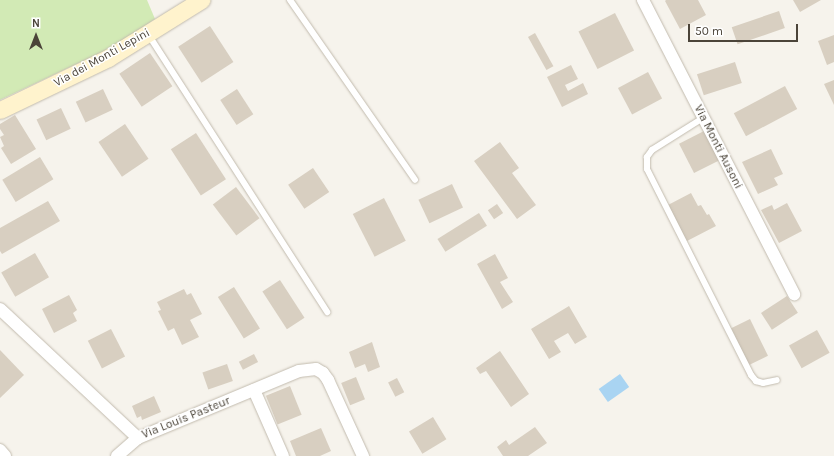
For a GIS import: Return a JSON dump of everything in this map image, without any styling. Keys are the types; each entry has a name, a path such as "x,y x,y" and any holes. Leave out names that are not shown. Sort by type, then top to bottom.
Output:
{"street":[{"name":"Via dei Monti Lepini","path":"0,110 95,64 148,34 201,0"},
{"name":"Via Monti Ausoni","path":"642,0 794,294"},
{"name":"Via Louis Pasteur","path":"0,309 138,438 298,370 311,369 320,371 328,380 363,456"},
{"path":"254,390 283,456"},
{"path":"117,456 138,438"},
{"path":"0,450 6,456"}],"lane":[{"path":"290,0 415,180"},
{"path":"148,34 327,312"},
{"path":"703,118 652,150 647,157 647,169 751,375 756,381 763,383 777,380"}],"green space":[{"path":"0,0 147,0 155,19 117,45 0,100"}],"water":[{"path":"620,374 629,387 608,402 599,389"}],"building":[{"path":"698,0 706,15 680,29 665,1"},
{"path":"793,0 821,0 800,12"},
{"path":"779,11 785,28 738,44 732,27"},
{"path":"615,13 634,50 598,69 578,32"},
{"path":"210,26 233,62 202,83 178,47"},
{"path":"535,33 553,66 546,70 528,37"},
{"path":"834,35 834,62 827,65 818,41"},
{"path":"150,53 172,86 142,107 119,74"},
{"path":"735,62 742,83 704,95 697,74"},
{"path":"571,65 578,79 565,85 568,91 583,83 588,94 562,107 547,77"},
{"path":"648,72 662,98 632,114 618,88"},
{"path":"834,80 834,105 824,84"},
{"path":"785,86 797,109 746,136 734,113"},
{"path":"103,89 113,110 86,123 76,102"},
{"path":"237,89 253,114 237,125 220,100"},
{"path":"61,108 71,129 46,140 37,119"},
{"path":"15,115 36,149 11,164 1,148 4,146 0,137 4,135 0,129 0,124"},
{"path":"125,124 148,159 122,177 98,142"},
{"path":"704,131 719,160 694,173 679,144"},
{"path":"196,133 226,179 201,195 171,149"},
{"path":"500,142 519,168 512,173 536,205 517,219 474,161"},
{"path":"771,149 783,174 774,178 778,185 758,194 742,162"},
{"path":"40,157 53,179 16,202 2,180"},
{"path":"313,168 329,192 304,209 288,185"},
{"path":"452,184 463,208 429,223 418,200"},
{"path":"236,187 259,218 236,236 213,204"},
{"path":"691,193 698,206 701,205 707,215 709,214 716,226 687,241 668,205"},
{"path":"384,198 406,241 375,257 353,214"},
{"path":"48,201 60,221 2,254 0,251 0,228"},
{"path":"787,203 802,231 779,243 761,210 772,205 774,210"},
{"path":"497,204 503,213 494,219 488,210"},
{"path":"479,213 487,226 445,252 437,239"},
{"path":"35,253 49,277 15,297 1,272"},
{"path":"495,254 508,278 500,282 513,302 502,309 477,264"},
{"path":"280,280 305,318 287,329 262,291"},
{"path":"234,287 260,329 244,339 218,297"},
{"path":"184,289 187,295 191,293 202,314 190,320 199,337 182,345 174,328 168,331 158,311 161,310 157,302"},
{"path":"69,295 77,310 73,313 77,321 54,333 42,309"},
{"path":"787,296 798,313 772,330 761,313"},
{"path":"569,306 587,337 575,344 568,333 554,341 561,352 549,359 531,329"},
{"path":"750,319 768,356 749,365 731,328"},
{"path":"111,329 125,357 102,368 88,341"},
{"path":"817,330 830,353 802,368 789,346"},
{"path":"372,342 380,367 368,372 365,364 355,368 349,352"},
{"path":"0,350 24,375 0,398"},
{"path":"500,351 529,394 511,407 486,371 480,374 476,368"},
{"path":"254,354 258,362 243,370 239,362"},
{"path":"227,364 233,381 208,389 202,372"},
{"path":"356,377 365,399 350,405 341,383"},
{"path":"397,378 404,392 395,397 388,383"},
{"path":"290,386 302,415 278,424 266,396"},
{"path":"154,396 161,412 142,420 141,416 137,418 132,406"},
{"path":"433,417 446,439 422,454 409,431"},
{"path":"535,427 547,443 528,456 503,456 497,447 506,440 509,445"},
{"path":"321,428 331,451 320,456 296,456 290,441"}]}
